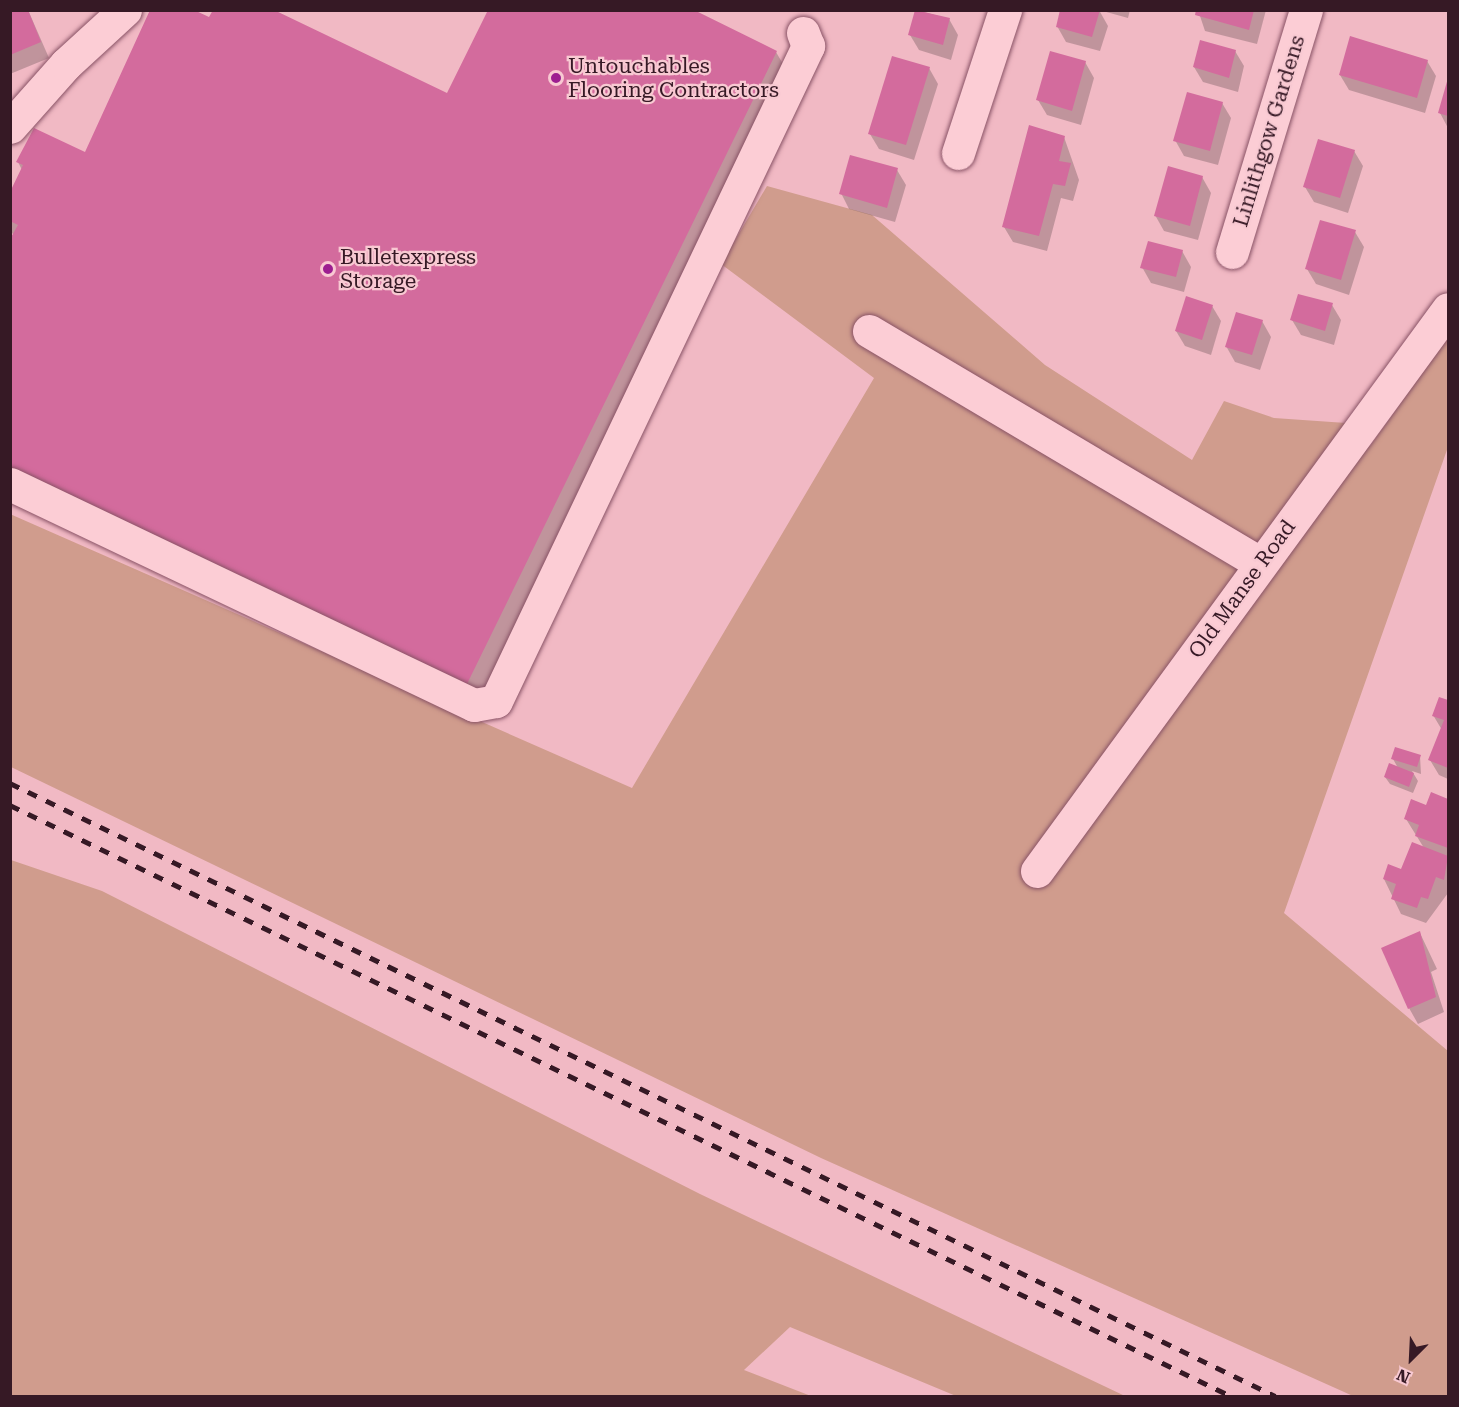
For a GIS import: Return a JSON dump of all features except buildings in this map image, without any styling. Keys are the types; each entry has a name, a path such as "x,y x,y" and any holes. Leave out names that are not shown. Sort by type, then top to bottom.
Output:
{"street":[{"path":"10,128 66,64 125,10"},
{"path":"958,153 1005,10"},
{"name":"Linlithgow Gardens","path":"1232,252 1305,10"},
{"path":"10,484 474,705 496,701 808,46 803,33"},
{"name":"Old Manse Road","path":"1037,871 1260,563 1449,309"},
{"path":"869,331 1260,563"}],"shaded area":[{"path":"767,186 872,215 1045,365 1192,460 1224,401 1274,418 1346,423 1370,446 1448,337 1448,447 1284,913 1448,1051 1448,1396 1353,1396 821,1158 11,767 10,514 632,788 874,378 721,264"},
{"path":"11,860 102,891 700,1194 1125,1396 956,1396 790,1327 744,1370 811,1396 11,1396"}],"railway":[{"path":"10,783 1275,1396"},
{"path":"10,805 1231,1396"}],"place":[{"name":"Untouchables Flooring Contractors","path":"556,78"},
{"name":"Bulletexpress Storage","path":"328,269"}]}
